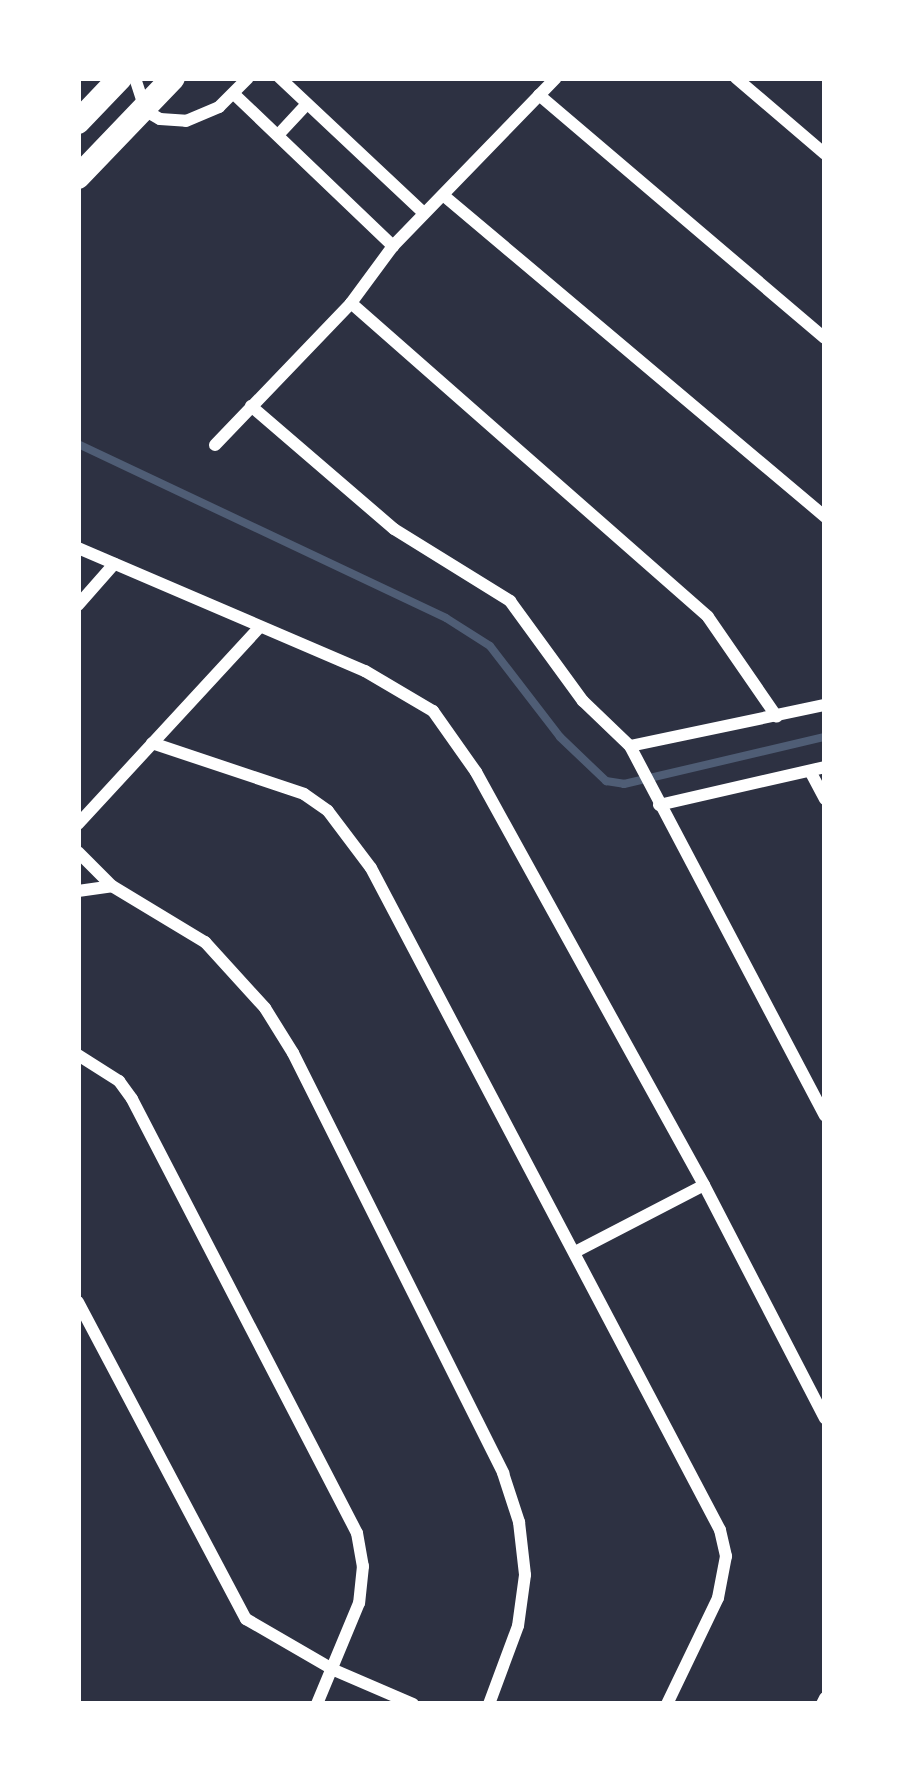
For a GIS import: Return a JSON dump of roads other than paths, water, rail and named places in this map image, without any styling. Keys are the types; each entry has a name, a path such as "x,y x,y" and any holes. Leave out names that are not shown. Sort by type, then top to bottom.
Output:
{"main road":[{"path":"78,122 120,78"},
{"path":"78,176 172,78"}],"street":[{"path":"135,78 144,108 160,119 186,121 235,95 248,78"},
{"path":"280,78 424,213"},
{"path":"214,445 352,303 392,245 556,78"},
{"path":"736,78 825,154"},
{"path":"235,95 392,245"},
{"path":"539,95 825,338"},
{"path":"279,134 305,106"},
{"path":"443,195 825,517"},
{"path":"352,303 693,602 736,651 777,717"},
{"path":"251,406 394,529 510,601 583,701 631,749 825,1116"},
{"path":"78,548 406,690 433,711 476,772 704,1185 825,1418"},
{"path":"78,605 114,564"},
{"path":"78,824 260,627"},
{"path":"631,749 825,705"},
{"path":"152,743 304,794 350,837 575,1252 720,1530 723,1582 667,1704"},
{"path":"657,802 825,767"},
{"path":"810,771 825,799"},
{"path":"78,852 112,886 205,942 265,1008 293,1053 503,1473 518,1522 524,1575 518,1625 489,1704"},
{"path":"78,891 112,886"},
{"path":"78,1055 118,1081 132,1100 343,1497 363,1566 358,1603 317,1704"},
{"path":"575,1252 704,1185"},
{"path":"78,1302 246,1619 334,1670 413,1704"}],"waterway":[{"path":"78,444 446,618 490,646 560,737 606,781 624,784 825,737"}]}
